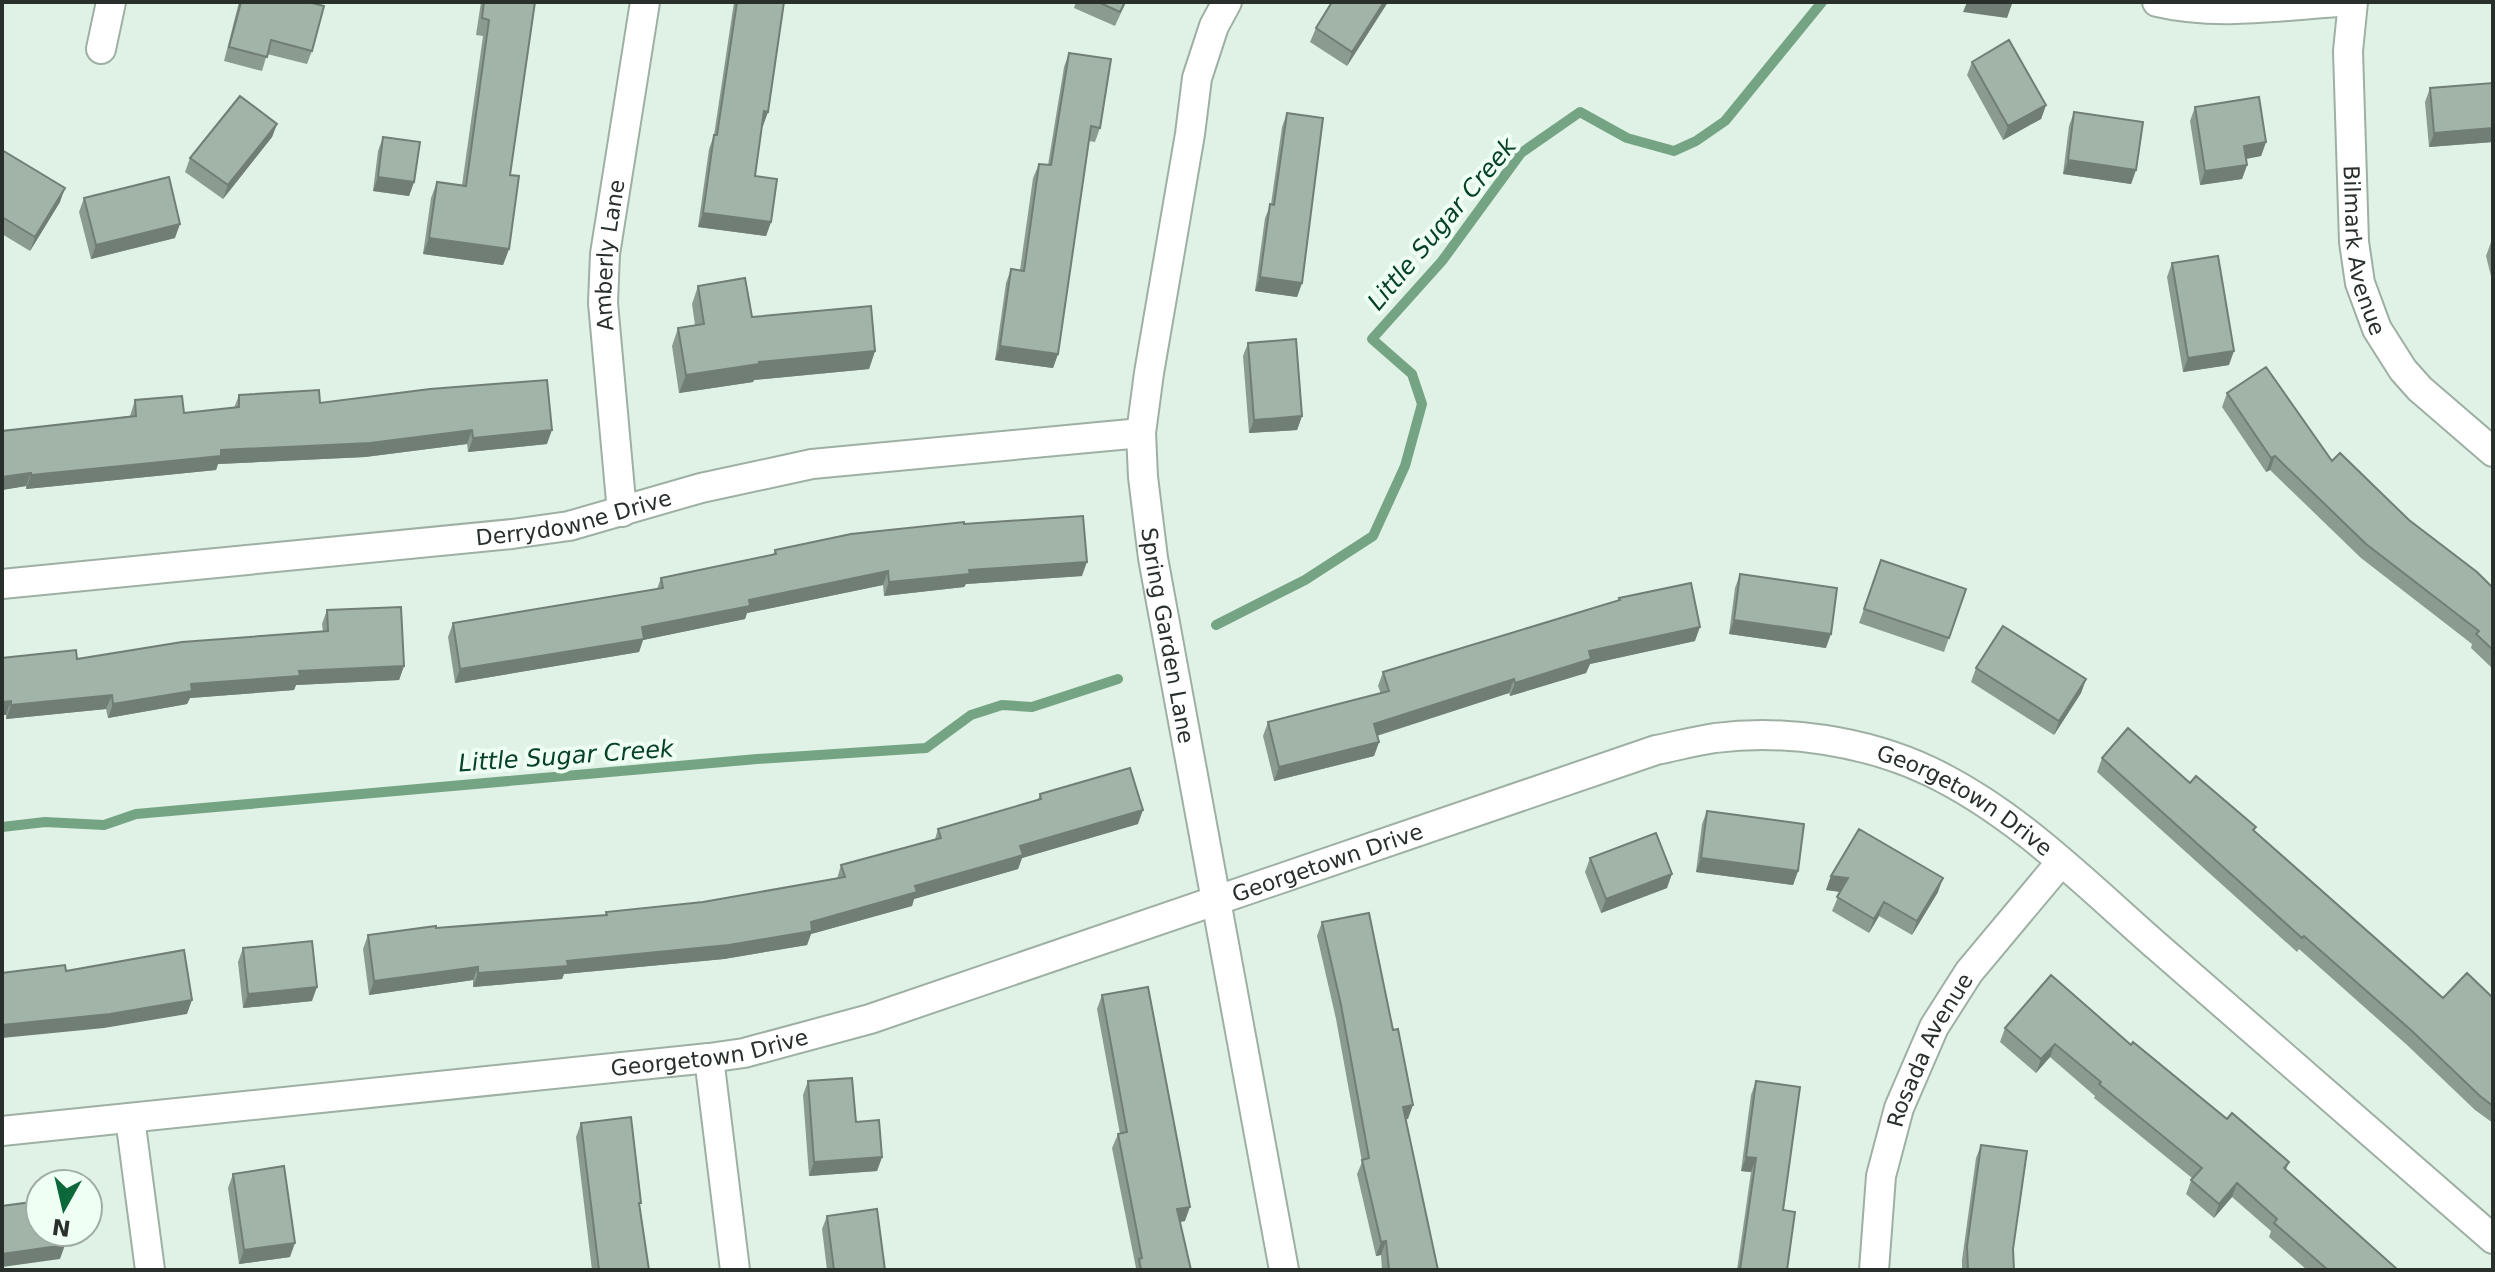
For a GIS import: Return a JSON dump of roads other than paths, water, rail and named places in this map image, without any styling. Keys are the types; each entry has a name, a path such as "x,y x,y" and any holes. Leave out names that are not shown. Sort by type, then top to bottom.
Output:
{"street":[{"path":"101,49 111,2"},
{"name":"Amberly Lane","path":"622,512 603,291 605,254 645,2"},
{"name":"Spring Garden Lane","path":"1227,2 1214,26 1197,78 1141,433 1153,558 1284,1270"},
{"path":"2157,2 2223,9 2338,2"},
{"name":"Bilmark Avenue","path":"2353,2 2348,51 2354,242 2360,283 2377,329 2403,370 2420,389 2493,452"},
{"name":"Derrydowne Drive","path":"2,584 512,534 569,526 701,488 812,464 1141,433"},
{"name":"Georgetown Drive","path":"2,1131 744,1053 870,1019 1656,750 1716,738 1778,736 1809,738 1869,749 1927,770 1984,801 2061,862 2493,1239"},
{"name":"Rosada Avenue","path":"1874,1270 1881,1176 1899,1108 1934,1027 1969,972 2061,862"},
{"path":"709,1058 735,1270"},
{"path":"130,1118 150,1270"}],"waterway":[{"name":"Little Sugar Creek","path":"1216,625 1305,580 1373,536 1405,466 1422,404 1412,374 1372,339 1442,261 1521,153 1580,112 1627,138 1674,151 1696,141 1725,121 1822,2"},
{"name":"Little Sugar Creek","path":"2,827 45,822 104,825 136,814 757,759 926,748 971,715 1002,705 1032,707 1118,679"}]}
